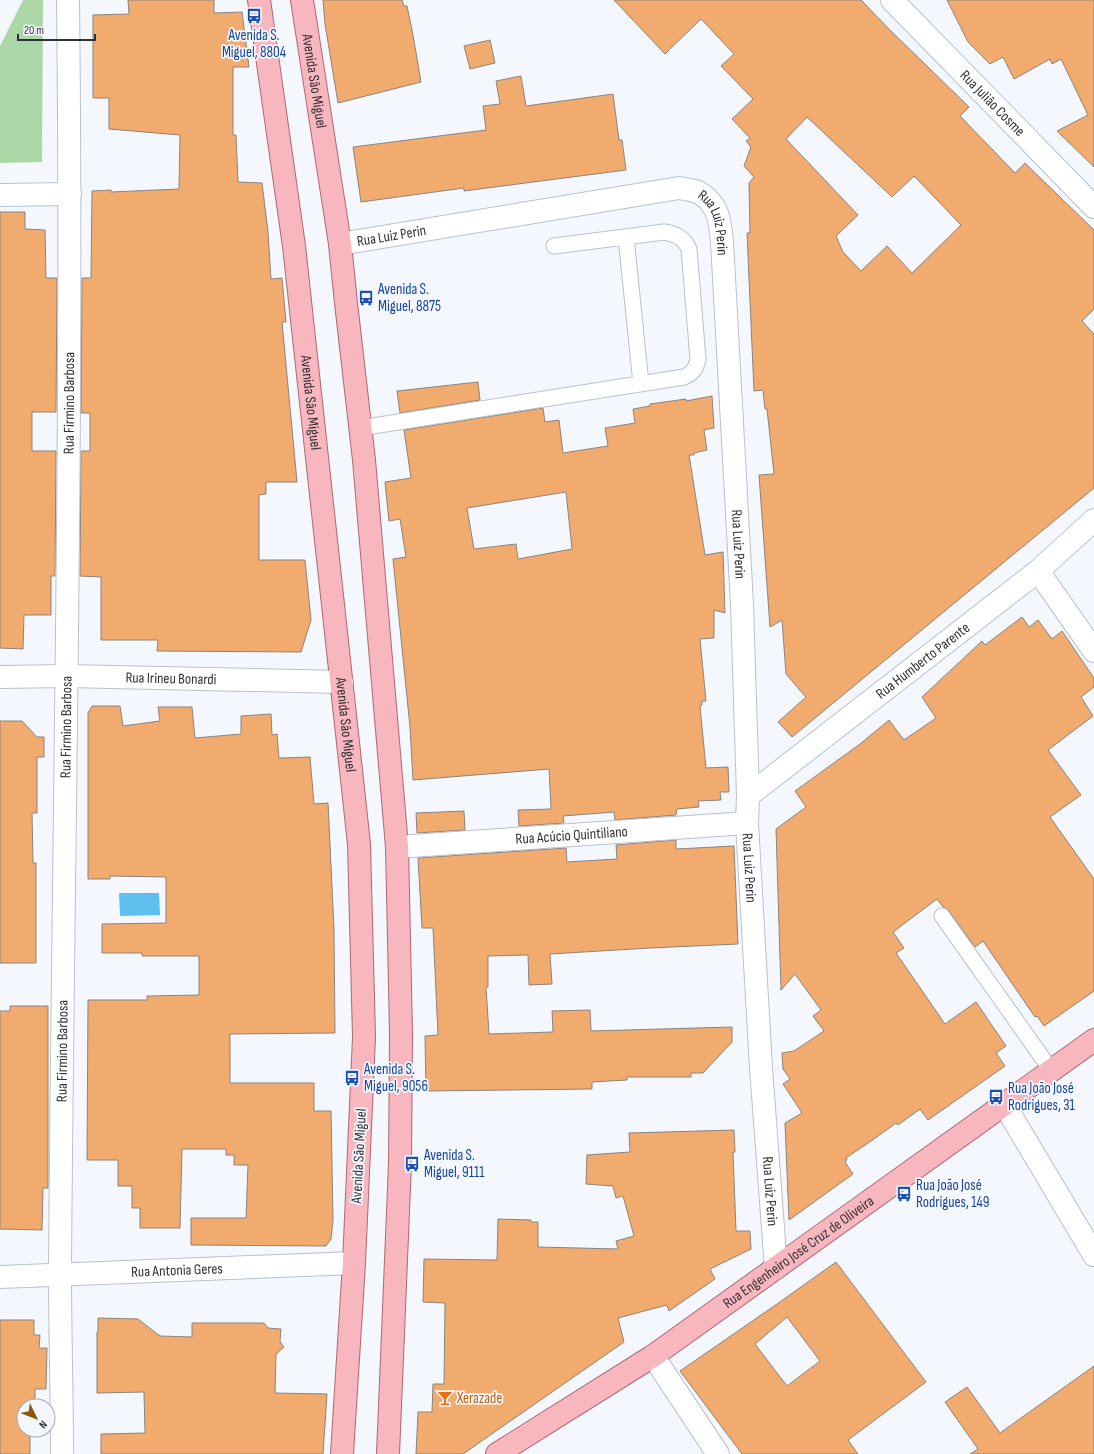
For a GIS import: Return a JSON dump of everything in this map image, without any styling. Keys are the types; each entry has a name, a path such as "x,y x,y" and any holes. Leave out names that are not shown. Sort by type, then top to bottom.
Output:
{"main road":[{"name":"Avenida São Miguel","path":"259,0 294,246 359,844 364,1038 354,1263 342,1454"},
{"name":"Avenida São Miguel","path":"302,0 340,244 360,428 397,847 401,1033 400,1163 388,1454"},
{"name":"Rua Engenheiro José Cruz de Oliveira","path":"497,1454 653,1356 1094,1040"}],"street":[{"name":"Rua Firmino Barbosa","path":"62,1454 60,1275 67,676 70,194 68,0"},
{"name":"Rua Julião Cosme","path":"892,0 1094,207"},
{"name":"Rua Luiz Perin","path":"340,244 679,188 697,192 714,207 720,219 742,604 748,796 746,823 761,1068 776,1268"},
{"path":"0,195 70,194"},
{"name":"Rua Humberto Parente","path":"748,796 1038,571 1094,520"},
{"path":"1038,571 1094,651"},
{"name":"Rua Irineu Bonardi","path":"0,677 67,676 342,682"},
{"name":"Rua Acúcio Quintiliano","path":"397,847 746,823"},
{"path":"1004,1104 1094,1255"},
{"name":"Rua Antonia Geres","path":"0,1277 354,1263"},
{"path":"653,1356 718,1454"}],"lane":[{"path":"360,428 684,377 696,368 698,359 689,249 686,242 680,237 664,232 554,246"},
{"path":"626,237 641,384"},
{"path":"942,916 1051,1070"}],"green space":[{"path":"23,0 43,0 42,162 0,163 0,46"}],"water":[{"path":"119,893 159,893 160,915 120,916"}],"building":[{"path":"128,0 214,0 214,13 242,12 249,67 233,67 233,135 236,135 238,182 262,183 268,232 271,279 282,278 286,322 282,322 297,482 266,482 266,494 259,495 259,560 305,560 311,620 301,652 157,651 158,640 101,640 101,577 80,576 81,451 90,451 90,413 81,413 82,278 91,278 92,191 111,190 111,192 179,189 180,135 109,129 109,98 93,98 93,15 129,14"},
{"path":"323,0 402,0 404,6 407,6 421,82 338,103 325,24"},
{"path":"614,0 861,0 969,107 960,116 1015,173 1025,163 1094,230 1094,309 1082,321 1094,334 1094,488 792,737 778,722 806,697 786,674 782,620 770,627 759,475 774,474 767,409 765,409 763,390 754,391 747,233 750,233 749,183 754,177 744,166 751,147 746,141 750,138 732,119 753,99 721,66 734,54 701,19 665,54","holes":["807,117 892,197 914,176 961,225 912,273 887,246 861,271 843,252 836,236 858,215 786,139"]},
{"path":"947,0 1094,0 1094,167 1057,131 1088,115 1061,59 1052,64 1050,59 1014,79 1003,57 990,64 968,42"},
{"path":"490,40 495,63 470,69 464,46"},
{"path":"521,76 526,106 613,94 619,140 622,140 626,170 464,191 464,188 361,202 353,147 486,130 483,106 500,104 496,81"},
{"path":"0,212 25,212 25,229 45,230 46,278 57,278 56,412 32,412 32,451 56,451 55,576 51,576 51,615 24,615 23,649 0,648"},
{"path":"478,382 480,400 400,413 397,391"},
{"path":"712,396 714,428 704,430 707,450 694,453 694,455 689,455 705,555 723,552 725,613 714,610 714,638 700,639 706,701 702,701 702,705 700,706 706,768 728,767 729,792 720,792 721,800 698,801 699,807 677,809 676,815 615,820 614,812 563,816 564,823 519,826 518,810 551,809 549,769 413,780 410,727 393,559 406,557 400,519 389,521 385,482 411,478 404,430 543,408 545,422 559,420 563,453 608,446 605,428 635,423 633,409 650,406 650,404 686,399 686,401","holes":["566,492 572,549 518,559 516,544 474,549 467,508"]},
{"path":"1022,617 1029,627 1038,620 1052,639 1062,631 1094,678 1094,687 1081,697 1093,716 1048,750 1081,795 1050,817 1094,879 1094,991 1044,1026 1037,1016 1035,1017 983,941 975,947 949,911 943,907 937,899 893,932 904,948 896,953 945,1024 976,1002 1006,1046 996,1053 1005,1066 928,1120 920,1109 898,1125 896,1123 846,1158 847,1160 845,1162 853,1174 789,1220 785,1123 802,1113 783,1084 790,1079 783,1069 782,1053 794,1051 824,1031 813,1016 821,1010 795,974 781,990 776,829 806,807 795,791 860,744 889,720 904,740 936,718 922,697 982,641 985,645"},
{"path":"92,706 120,706 123,726 160,721 158,707 192,707 195,738 241,734 241,716 271,714 272,735 277,734 279,758 310,757 314,804 328,803 334,929 335,1033 230,1034 230,1083 314,1083 314,1111 331,1111 333,1220 331,1239 326,1246 191,1245 191,1218 246,1218 248,1165 234,1165 234,1155 226,1155 226,1149 182,1149 180,1228 140,1228 140,1208 132,1208 132,1186 118,1186 118,1160 87,1160 88,1000 147,1000 147,996 199,995 199,956 142,956 142,953 102,953 102,924 166,923 166,877 110,876 110,879 88,879 88,713"},
{"path":"0,721 22,721 37,737 44,737 44,757 37,757 37,813 32,813 33,863 36,863 36,963 0,963"},
{"path":"464,811 465,830 417,833 416,813"},
{"path":"676,840 676,849 734,846 738,944 550,954 552,984 529,985 528,955 488,956 488,987 486,987 489,1034 553,1032 552,1011 590,1010 591,1031 732,1027 732,1042 703,1073 691,1073 691,1077 627,1077 627,1080 592,1082 592,1089 426,1091 425,1036 438,1035 433,928 422,928 418,858 566,848 567,862 617,859 616,845"},
{"path":"10,1006 48,1006 48,1188 43,1188 42,1230 0,1229 0,1011 10,1011"},
{"path":"734,1130 735,1152 733,1152 736,1231 750,1231 751,1249 710,1269 715,1279 669,1311 667,1305 618,1318 624,1342 463,1454 416,1454 418,1412 432,1412 433,1384 444,1384 445,1303 423,1302 424,1259 497,1260 498,1219 531,1220 531,1222 538,1222 538,1247 618,1249 616,1241 634,1236 623,1196 616,1198 613,1186 586,1184 587,1155 630,1152 629,1133"},
{"path":"836,1262 926,1382 848,1440 858,1454 742,1454 680,1371","holes":["787,1317 820,1361 787,1386 755,1344"]},
{"path":"98,1318 138,1319 160,1336 192,1337 192,1323 264,1323 268,1328 281,1329 280,1342 284,1347 276,1354 275,1393 327,1394 323,1454 101,1454 101,1434 145,1433 144,1392 97,1393"},
{"path":"0,1320 34,1320 34,1335 40,1335 39,1348 47,1348 46,1389 35,1389 35,1398 16,1398 16,1438 30,1438 30,1454 0,1454"},
{"path":"1094,1366 1094,1454 970,1454 978,1449 945,1402 967,1387 1000,1433"}],"place":[{"name":"Avenida S. Miguel, 8804","path":"254,16"},
{"name":"Avenida S. Miguel, 8875","path":"366,298"},
{"name":"Avenida S. Miguel, 9056","path":"352,1078"},
{"name":"Rua João José Rodrigues, 31","path":"996,1097"},
{"name":"Avenida S. Miguel, 9111","path":"412,1164"},
{"name":"Rua João José Rodrigues, 149","path":"904,1194"},
{"name":"Xerazade","path":"445,1398"}]}
